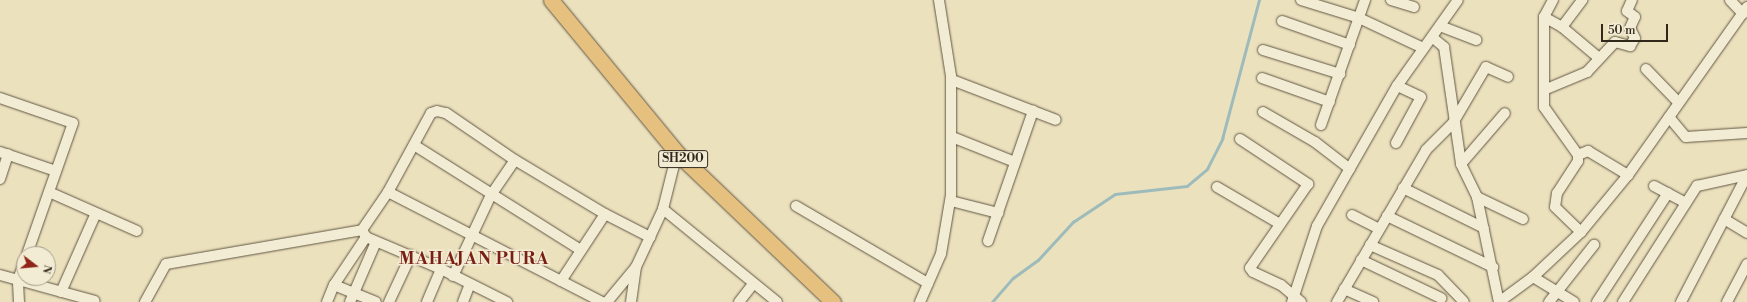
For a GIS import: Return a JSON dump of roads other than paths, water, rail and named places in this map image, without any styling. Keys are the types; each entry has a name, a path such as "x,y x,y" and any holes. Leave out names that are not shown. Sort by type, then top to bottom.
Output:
{"main road":[{"name":"SH200","path":"551,0 677,153 833,302"}],"street":[{"path":"920,302 943,247 951,201 952,80 940,0"},
{"path":"1300,0 1359,18 1423,48"},
{"path":"1321,125 1365,0"},
{"path":"1391,0 1414,7"},
{"path":"1295,300 1316,226 1397,86 1458,0"},
{"path":"1553,0 1544,17 1544,107 1578,154 1578,162 1557,193 1555,207 1581,232"},
{"path":"1562,27 1582,0"},
{"path":"1544,90 1587,72 1598,58 1615,42 1630,46 1636,38 1630,28 1635,18 1627,11 1632,0"},
{"path":"1432,36 1444,47 1453,123 1461,164 1476,197 1493,267 1499,302 1533,277 1581,232 1628,175 1678,102 1745,10 1730,0"},
{"path":"1544,17 1562,27 1598,58"},
{"path":"1282,21 1350,44"},
{"path":"1440,26 1476,40"},
{"path":"1263,50 1340,74"},
{"path":"1336,302 1426,150 1453,123 1486,67 1508,77"},
{"path":"1646,69 1678,102"},
{"path":"1262,78 1330,102"},
{"path":"952,80 1056,120"},
{"path":"1396,143 1421,97 1397,86"},
{"path":"0,98 73,123 30,246"},
{"path":"327,302 334,285 414,146 431,113 440,111 514,160 605,214 650,238"},
{"path":"988,241 1033,111"},
{"path":"1263,112 1315,142 1350,169"},
{"path":"1461,164 1505,113"},
{"path":"1669,117 1686,137 1747,133"},
{"path":"952,137 1015,162"},
{"path":"1240,139 1308,184 1250,268 1253,272 1281,285 1295,300"},
{"path":"414,146 581,250"},
{"path":"1578,154 1588,152 1628,175"},
{"path":"0,179 4,153 56,171"},
{"path":"607,302 636,267 664,209 677,153"},
{"path":"453,276 491,195 514,160"},
{"path":"1623,302 1697,186 1747,175"},
{"path":"1681,302 1747,175"},
{"path":"1654,186 1686,203"},
{"path":"1217,187 1280,224"},
{"path":"1403,188 1484,228"},
{"path":"49,192 136,231"},
{"path":"388,192 602,302"},
{"path":"1597,302 1668,193"},
{"path":"1476,197 1523,219"},
{"path":"951,201 998,213"},
{"path":"796,206 928,283"},
{"path":"664,209 753,284 777,302"},
{"path":"61,292 96,213"},
{"path":"561,281 605,214"},
{"path":"1352,215 1379,229"},
{"path":"1387,216 1493,267"},
{"path":"1724,219 1747,233"},
{"path":"145,302 166,264 364,234 376,242 441,269 507,302"},
{"path":"352,297 376,242"},
{"path":"1370,245 1438,275 1464,302"},
{"path":"1549,302 1594,245"},
{"path":"389,302 410,256"},
{"path":"1361,260 1441,298"},
{"path":"1727,302 1747,264"},
{"path":"631,302 636,267"},
{"path":"428,302 441,269"},
{"path":"0,275 16,279"},
{"path":"1533,277 1574,302"},
{"path":"463,302 470,284"},
{"path":"739,302 753,284"},
{"path":"334,285 352,297 376,302"},
{"path":"18,286 19,302"},
{"path":"40,286 95,301"},
{"path":"1344,289 1373,302"}],"waterway":[{"path":"992,302 1013,278 1038,260 1073,222 1115,194 1187,186 1207,169 1222,139 1259,0"}],"district":[{"name":"MAHAJAN PURA","path":"474,260"}]}
